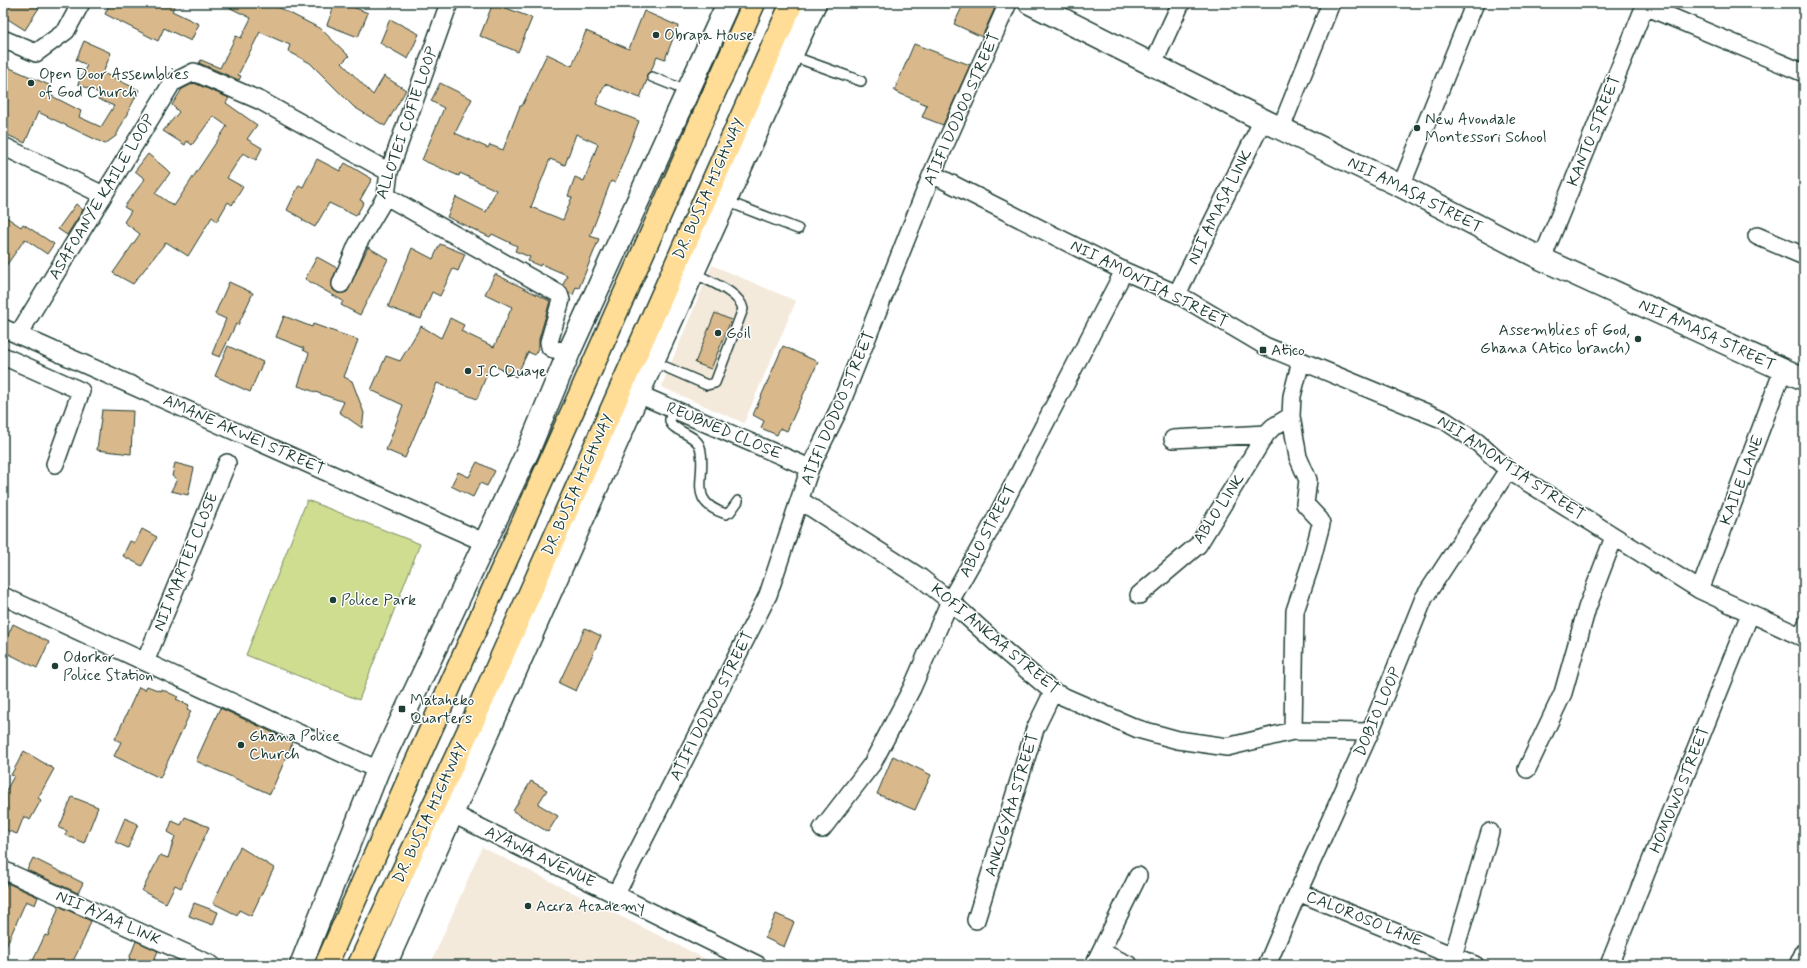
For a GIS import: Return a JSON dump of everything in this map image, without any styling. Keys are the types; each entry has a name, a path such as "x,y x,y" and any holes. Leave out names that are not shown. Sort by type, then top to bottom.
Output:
{"highway":[{"name":"DR. BUSIA HIGHWAY","path":"326,965 754,3"},
{"name":"DR. BUSIA HIGHWAY","path":"360,965 481,703 792,3"}],"street":[{"path":"3,39 36,53 66,31 81,3"},
{"name":"ALLOTEI COFIE LOOP","path":"341,284 357,246 386,196 389,172 449,3"},
{"path":"301,965 378,770 528,451 569,352 728,3"},
{"name":"DR. BUSIA HIGHWAY","path":"385,965 451,813 638,394 654,362 815,3"},
{"name":"ATIFI DODOO STREET","path":"616,894 768,595 801,501 810,468 838,411 932,174 1008,3"},
{"name":"NII AMASA STREET","path":"1030,3 1272,124 1401,186 1542,259 1804,379"},
{"path":"1153,64 1181,3"},
{"name":"NII AMASA LINK","path":"1177,294 1272,124 1331,3"},
{"path":"1401,186 1475,3"},
{"path":"1645,4 1804,73"},
{"name":"KANTO STREET","path":"1542,259 1645,4"},
{"name":"ASAFOANYE KAILE LOOP","path":"11,331 103,195 172,83 194,72 261,101 389,172"},
{"path":"3,146 103,195"},
{"name":"NII AMONTIA STREET","path":"932,174 1124,271 1177,294 1265,346 1444,420 1477,442 1508,470 1700,590 1750,614 1802,631"},
{"path":"386,196 559,294 561,300 549,342 553,349 569,352"},
{"path":"1757,236 1804,256"},
{"name":"ABLO STREET","path":"822,829 872,764 912,688 950,601 985,539 1124,271"},
{"name":"AMANE AKWEI STREET","path":"11,331 486,543"},
{"path":"3,356 81,391 55,464"},
{"path":"1293,731 1295,611 1310,566 1321,524 1320,520 1305,504 1308,480 1298,457 1291,416 1292,396 1301,361"},
{"name":"KAILE LANE","path":"1700,590 1783,370"},
{"name":"REUBNED CLOSE","path":"638,394 810,468"},
{"name":"ABLO LINK","path":"1139,595 1198,545 1266,434 1273,427 1291,416"},
{"path":"1172,439 1266,434"},
{"name":"NII MARTEI CLOSE","path":"145,662 227,463"},
{"name":"DOBIO LOOP","path":"1267,965 1370,732 1424,598 1508,470"},
{"name":"KOFI ANKAA STREET","path":"801,501 921,578 950,601 1007,653 1053,692 1138,729 1178,740 1227,747 1293,731 1370,732"},
{"path":"1527,769 1563,693 1586,612 1614,537"},
{"path":"3,596 378,770"},
{"name":"HOMOWO STREET","path":"1610,965 1750,614"},
{"name":"ANKUGYAA STREET","path":"976,920 1035,729 1053,692"},
{"name":"AYAWA AVENUE","path":"451,813 758,965"},
{"path":"1453,956 1490,832"},
{"name":"NII AYAA LINK","path":"3,870 212,965"},
{"path":"1129,965 1097,959 1138,876"},
{"name":"CALOROSO LANE","path":"1298,892 1475,965"},
{"path":"1798,965 1804,952"}],"lane":[{"path":"792,56 861,81"},
{"path":"652,77 687,91"},
{"path":"726,201 798,229"},
{"path":"654,362 708,385 715,383 743,309 742,302 736,296 694,273"},
{"path":"673,409 670,419 672,425 695,440 700,447 702,493 704,502 712,510 726,514 730,512 738,501"}],"shaded area":[{"path":"712,265 796,301 744,423 661,387"},
{"name":"Accra Academy","path":"482,847 718,965 430,965"}],"green space":[{"name":"Police Park","path":"307,500 420,544 359,700 246,655"}],"building":[{"path":"3,3 42,3 25,30 3,16"},
{"path":"110,3 176,3 172,11 199,24 191,41 164,28 158,41 105,14"},
{"path":"220,3 270,3 321,29 349,56 342,63 373,95 384,76 406,90 385,126 354,107 310,63 288,51 290,45 260,32 238,75 241,76 239,80 199,63 201,60 220,68 236,36 241,38 251,18"},
{"path":"335,3 343,3 368,13 358,37 327,25"},
{"path":"493,3 532,18 518,52 480,36"},
{"path":"964,3 997,3 982,37 954,24"},
{"path":"644,11 678,26 665,59 657,56 651,71 647,74 647,80 640,98 605,84 596,104 639,121 615,183 611,181 590,236 599,239 579,288 576,287 573,295 569,293 563,285 567,275 541,264 540,266 528,261 530,257 515,251 517,246 492,234 490,237 447,217 456,197 486,212 496,190 460,173 459,176 422,160 444,108 431,101 440,83 472,99 455,133 488,148 490,145 503,150 520,106 522,106 547,54 572,66 586,31 629,49","holes":["576,134 598,144 584,181 575,177 568,196 572,197 563,220 531,207 550,159 565,165"]},
{"path":"390,19 419,34 408,59 380,43"},
{"path":"84,41 111,53 103,73 139,90 116,136 105,144 38,112 25,143 3,133 3,65 49,85 46,93 81,111 79,117 101,127 114,106 98,99 101,94 78,84 87,65 76,60"},
{"path":"914,44 970,65 943,125 922,117 927,105 894,91"},
{"path":"194,83 229,98 226,103 257,125 247,139 262,148 256,160 243,153 227,178 243,187 232,205 228,202 217,221 212,217 188,256 166,242 133,284 113,273 140,234 124,222 131,211 124,207 145,179 135,171 148,154 165,168 170,173 155,193 174,206 227,126 213,116 192,145 187,141 185,145 163,131 179,112 172,105 182,89"},
{"path":"317,159 340,171 345,163 372,179 360,200 364,202 356,216 329,203 315,227 287,210 299,185 303,187"},
{"path":"76,204 83,210 67,235 58,229"},
{"path":"3,215 21,227 23,224 54,244 47,254 25,239 3,270"},
{"path":"440,244 465,254 458,271 453,269 440,296 432,292 421,319 388,307 412,248 433,259"},
{"path":"368,247 388,259 360,315 341,305 343,301 305,279 317,257 337,268 332,281 333,290 338,293 347,292"},
{"path":"495,274 550,301 535,355 528,352 516,377 491,364 477,399 437,383 405,458 386,450 403,405 371,390 386,356 400,361 421,326 441,338 450,318 464,325 461,331 494,347 512,307 485,294"},
{"path":"229,282 253,293 238,325 236,324 220,357 212,354 226,319 215,314"},
{"path":"715,313 731,320 711,369 695,363"},
{"path":"284,316 312,327 313,324 358,340 344,377 352,381 364,413 362,428 339,412 344,402 298,386 309,353 303,350 304,348 276,337"},
{"path":"228,346 263,362 250,392 215,376"},
{"path":"783,346 818,362 787,431 780,428 777,435 761,428 764,421 753,415"},
{"path":"102,410 133,411 131,454 97,450"},
{"path":"477,462 495,471 487,486 480,483 473,497 451,486 458,472 469,477"},
{"path":"175,463 194,468 188,495 171,491 177,479 172,476"},
{"path":"142,529 157,537 142,566 123,556 130,541 135,543"},
{"path":"13,624 49,642 37,668 3,651 3,646"},
{"path":"585,628 601,636 576,691 559,683"},
{"path":"147,686 160,691 161,689 178,697 176,699 189,705 187,710 191,711 160,778 114,756 121,742 115,739 139,687 145,690"},
{"path":"220,708 293,742 270,794 196,761"},
{"path":"24,751 54,769 38,798 41,800 30,820 24,816 17,834 3,829 3,796 14,776 11,775"},
{"path":"893,756 931,775 915,810 877,794"},
{"path":"531,781 547,790 538,804 558,816 548,832 513,811"},
{"path":"72,797 98,807 84,843 65,835 67,831 59,828"},
{"path":"185,817 209,827 181,888 175,885 166,903 142,891 160,855 168,858 175,836 168,832 172,821 181,825"},
{"path":"125,818 138,824 128,848 115,842"},
{"path":"240,847 274,868 251,916 239,910 237,915 213,903"},
{"path":"33,858 83,883 78,893 27,870"},
{"path":"7,883 38,897 35,905 26,901 3,953 3,893"},
{"path":"194,903 218,912 213,925 189,916"},
{"path":"59,906 91,921 85,937 71,965 31,965 45,935 48,936"},
{"path":"776,914 794,922 784,947 765,938"},
{"path":"136,941 158,951 152,965 143,965 129,959"}],"place":[{"name":"Obrapa House","path":"656,35"},
{"name":"Open Door Assemblies of God Church","path":"31,83"},
{"name":"New Avondale Montessori School","path":"1417,128"},
{"name":"Goil","path":"718,333"},
{"name":"Assemblies of God, Ghana (Atico branch)","path":"1638,339"},
{"name":"Atico","path":"1263,350"},
{"name":"J.C Quaye","path":"468,371"},
{"name":"Police Park","path":"333,600"},
{"name":"Odorkor Police Station","path":"55,666"},
{"name":"Mataheko Quarters","path":"402,709"},
{"name":"Ghana Police Church","path":"241,745"},
{"name":"Accra Academy","path":"528,906"}]}
